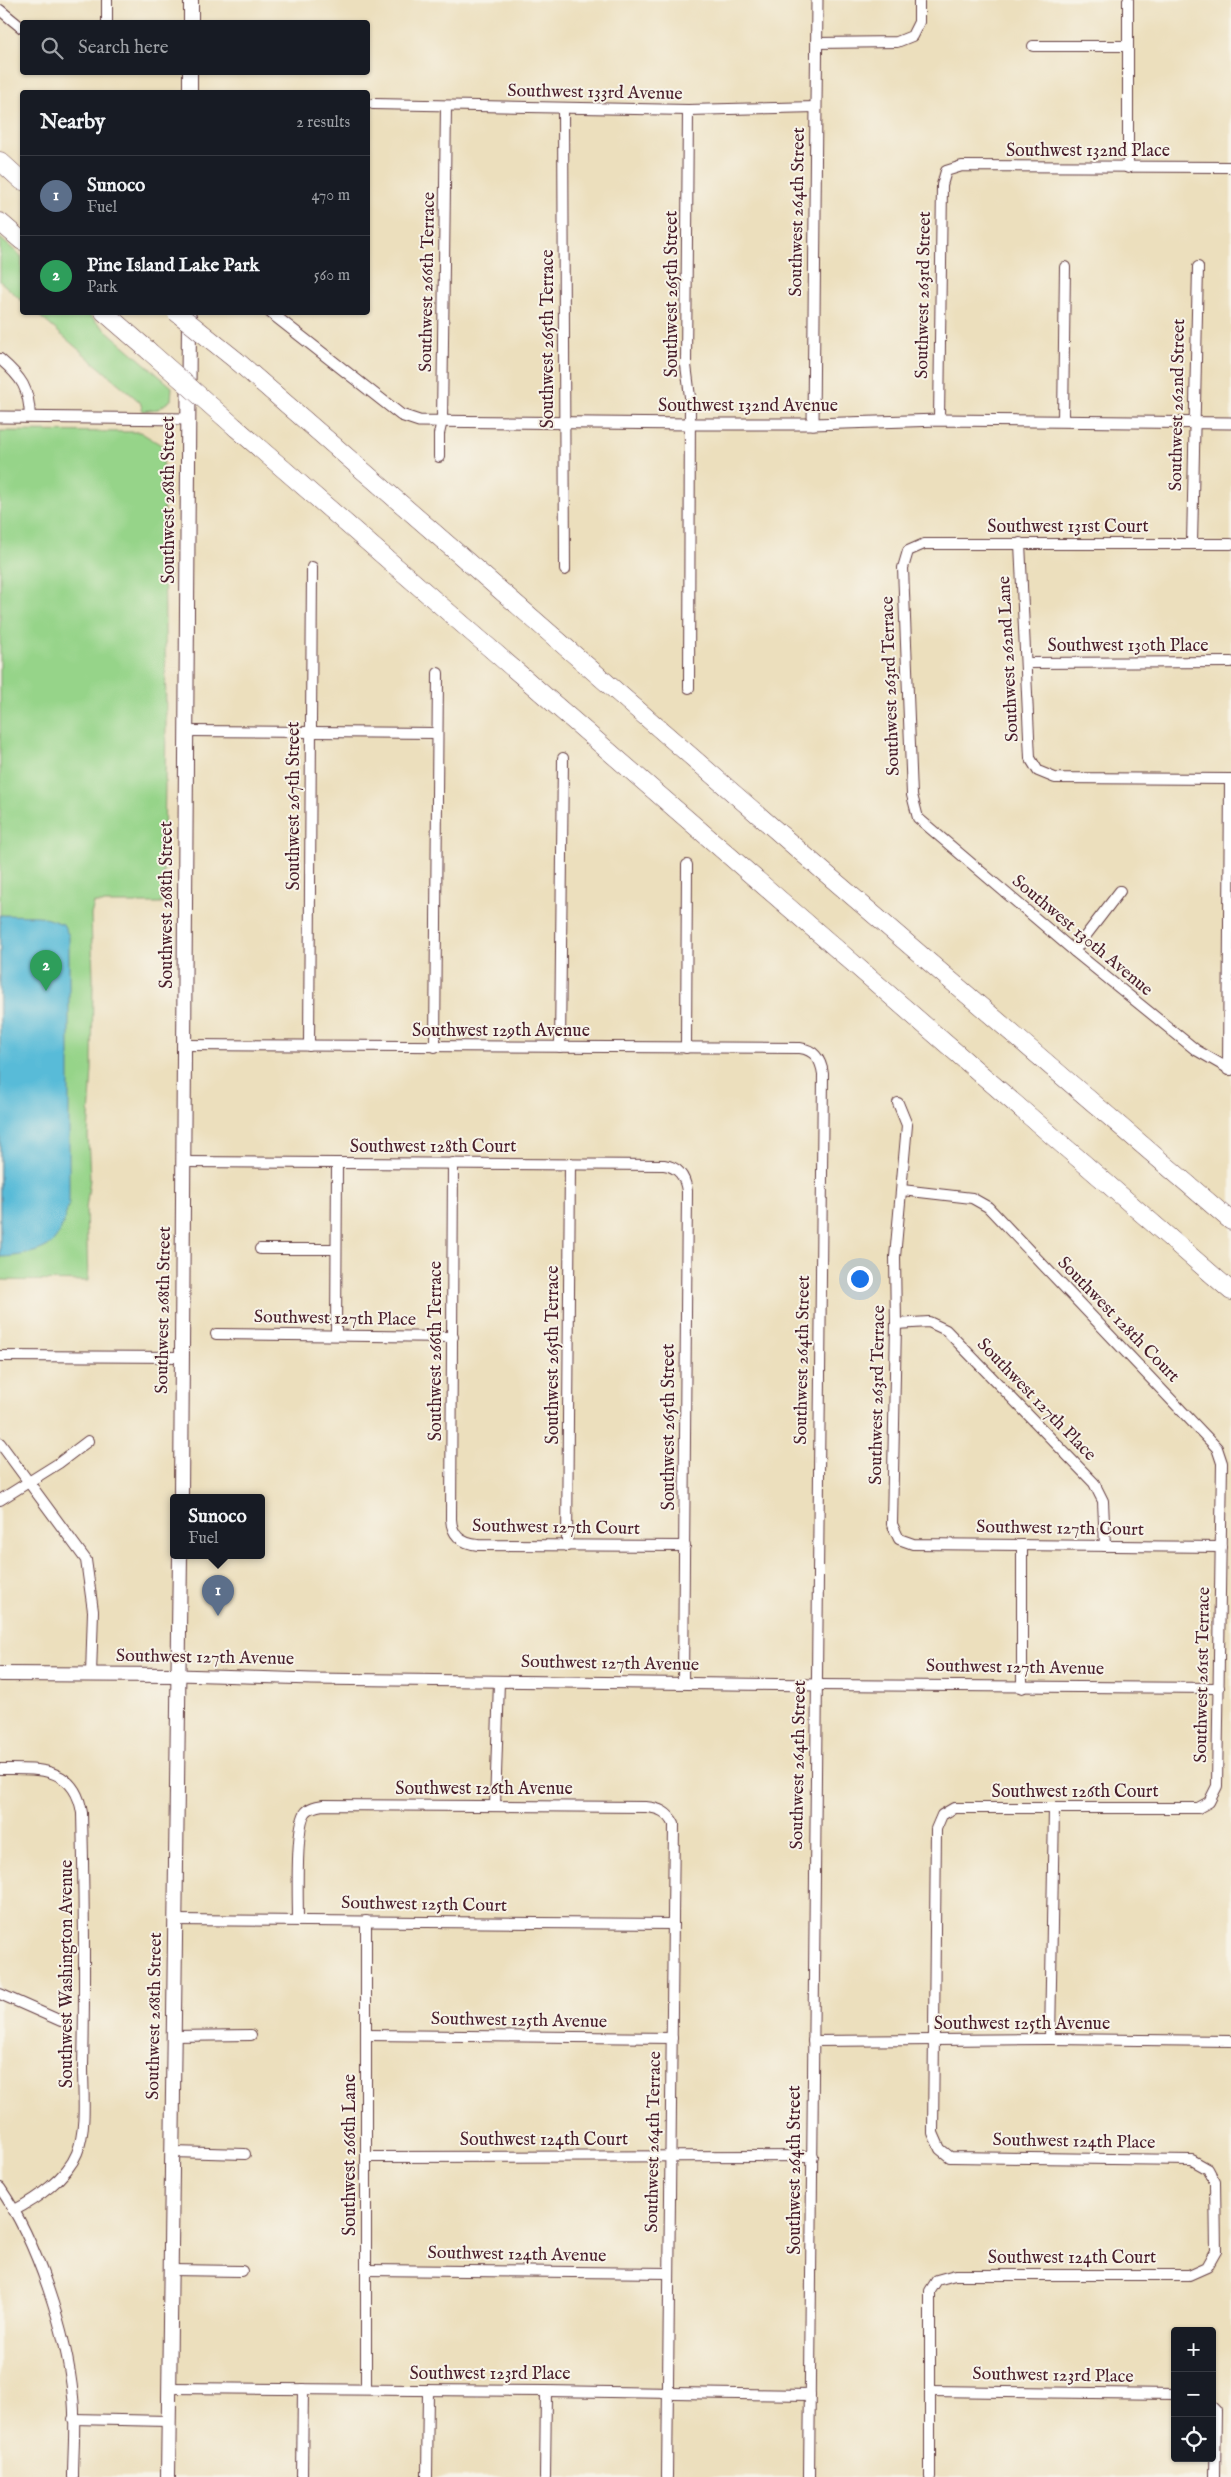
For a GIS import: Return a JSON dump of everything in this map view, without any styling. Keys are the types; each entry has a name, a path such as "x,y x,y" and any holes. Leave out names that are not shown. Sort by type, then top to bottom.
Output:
{"highway":[{"path":"0,161 20,179"},
{"path":"0,222 20,239"},
{"path":"107,315 234,427 1231,1290"},
{"path":"180,315 237,361 802,852 1231,1221"}],"main road":[{"path":"190,20 191,0"},
{"path":"190,75 190,90"},
{"name":"Southwest 268th Street","path":"181,1494 189,315"},
{"name":"Southwest 268th Street","path":"168,2477 180,1559"},
{"name":"Southwest 127th Avenue","path":"0,1674 178,1675"}],"street":[{"path":"107,0 107,20"},
{"name":"Southwest 264th Street","path":"814,424 817,0"},
{"path":"817,43 897,42 912,36 919,22 919,0"},
{"path":"1128,0 1128,168"},
{"path":"0,10 20,26"},
{"path":"1033,46 1128,46"},
{"name":"Southwest 133rd Avenue","path":"373,104 688,110 816,107"},
{"name":"Southwest 266th Terrace","path":"438,457 439,434 442,421 446,106"},
{"name":"Southwest 265th Terrace","path":"563,108 565,570"},
{"name":"Southwest 265th Street","path":"688,110 686,365 690,424 689,688"},
{"name":"Southwest 132nd Place","path":"946,171 962,166 1231,167"},
{"name":"Southwest 263rd Street","path":"939,420 942,185 946,171"},
{"path":"1063,420 1065,267"},
{"name":"Southwest 262nd Street","path":"1192,544 1198,267"},
{"name":"Southwest 132nd Avenue","path":"274,315 400,415 419,421 814,424 939,420 1063,420 1231,423"},
{"path":"0,359 16,373 25,387 30,402 30,418"},
{"path":"0,417 188,419"},
{"name":"Southwest 262nd Lane","path":"1020,543 1030,758 1038,771 1055,778 1230,779"},
{"name":"Southwest 131st Court","path":"908,552 924,544 1231,544"},
{"name":"Southwest 263rd Terrace","path":"908,552 903,568 912,795 918,818"},
{"name":"Southwest 267th Street","path":"309,1046 312,567"},
{"name":"Southwest 130th Place","path":"1026,663 1231,662"},
{"path":"435,1047 438,673"},
{"path":"187,731 437,733"},
{"path":"560,1047 563,758"},
{"path":"1230,779 1230,1070"},
{"name":"Southwest 130th Avenue","path":"918,818 1074,951 1196,1050 1230,1070"},
{"path":"686,1048 687,865"},
{"path":"1074,951 1120,891"},
{"name":"Southwest 129th Avenue","path":"185,1046 800,1048 816,1055"},
{"name":"Southwest 264th Street","path":"809,2477 823,1074 816,1055"},
{"name":"Southwest 263rd Terrace","path":"898,1103 907,1125 895,1257 896,1324 892,1524 899,1539"},
{"name":"Southwest 128th Court","path":"184,1162 664,1165 680,1172"},
{"path":"336,1163 336,1334"},
{"name":"Southwest 266th Terrace","path":"453,1163 451,1526 457,1538"},
{"name":"Southwest 265th Terrace","path":"568,1546 570,1164"},
{"name":"Southwest 265th Street","path":"680,1172 686,1183 687,1191 683,1683"},
{"name":"Southwest 128th Court","path":"902,1190 972,1198 988,1208 1217,1448 1222,1463 1221,1547"},
{"path":"260,1248 336,1249"},
{"name":"Southwest 127th Place","path":"896,1324 929,1322 946,1330 1094,1483 1103,1501 1105,1546"},
{"name":"Southwest 127th Place","path":"216,1334 336,1334 452,1337"},
{"path":"0,1356 183,1357"},
{"path":"0,1500 28,1484 88,1441"},
{"path":"0,1444 86,1560 93,1611 91,1674"},
{"name":"Southwest 127th Court","path":"457,1538 463,1542 478,1545 685,1546"},
{"name":"Southwest 127th Court","path":"899,1539 913,1544 1221,1547"},
{"path":"1022,1545 1022,1688"},
{"name":"Southwest 261st Terrace","path":"1209,1802 1217,1786 1221,1547"},
{"name":"Southwest 127th Avenue","path":"178,1675 312,1679 1022,1688 1220,1688"},
{"path":"495,1806 498,1681"},
{"name":"Southwest Washington Avenue","path":"0,1769 29,1768 53,1772 72,1785 81,1802 82,1813 84,2032 81,2136 76,2155 63,2173 34,2199 13,2211"},
{"name":"Southwest 126th Court","path":"933,2040 936,1829 942,1815 954,1808 1198,1808 1209,1802"},
{"name":"Southwest 126th Avenue","path":"298,1920 300,1828 306,1812 312,1807 323,1804 646,1807 663,1811"},
{"path":"1050,2039 1054,1808"},
{"name":"Southwest 264th Terrace","path":"663,1811 674,1824 666,2392 667,2477"},
{"name":"Southwest 125th Court","path":"175,1920 674,1924"},
{"name":"Southwest 266th Lane","path":"366,1921 366,2389"},
{"path":"0,1994 61,2021"},
{"path":"173,2036 251,2035"},
{"name":"Southwest 125th Avenue","path":"366,2035 672,2038"},
{"name":"Southwest 125th Avenue","path":"813,2041 1050,2039 1231,2041"},
{"name":"Southwest 124th Place","path":"933,2040 933,2133 940,2149 950,2157 1192,2160 1208,2169 1216,2182 1216,2251 1207,2267"},
{"path":"172,2152 246,2154"},
{"name":"Southwest 124th Court","path":"366,2157 813,2156"},
{"path":"0,2188 13,2211 39,2268 60,2328 70,2374 73,2419 73,2477"},
{"name":"Southwest 124th Court","path":"930,2391 930,2291 937,2280 955,2274 1188,2275 1207,2267"},
{"path":"170,2270 242,2271"},
{"name":"Southwest 124th Avenue","path":"366,2270 668,2273"},
{"name":"Southwest 123rd Place","path":"169,2388 666,2392 810,2396"},
{"path":"302,2477 303,2389"},
{"path":"426,2477 428,2390"},
{"path":"545,2477 546,2391"},
{"path":"930,2391 930,2477"},
{"name":"Southwest 123rd Place","path":"930,2391 1171,2394"},
{"path":"1215,2477 1216,2417"},
{"path":"73,2419 168,2421"}],"green space":[{"path":"0,238 20,255 20,299 0,281"},
{"path":"38,315 88,315 172,387 171,400 158,409 143,411 140,402"},
{"path":"0,431 140,432 163,446 166,723 163,903 94,903 91,915 93,978 92,1069 88,1136 90,1179 86,1209 88,1281 0,1280"}],"water":[{"path":"0,915 39,916 63,924 69,936 69,1204 61,1229 52,1243 34,1252 0,1257"}],"place":[{"name":"Pine Island Lake Park","path":"46,991"},
{"name":"Sunoco","path":"218,1616"}]}
